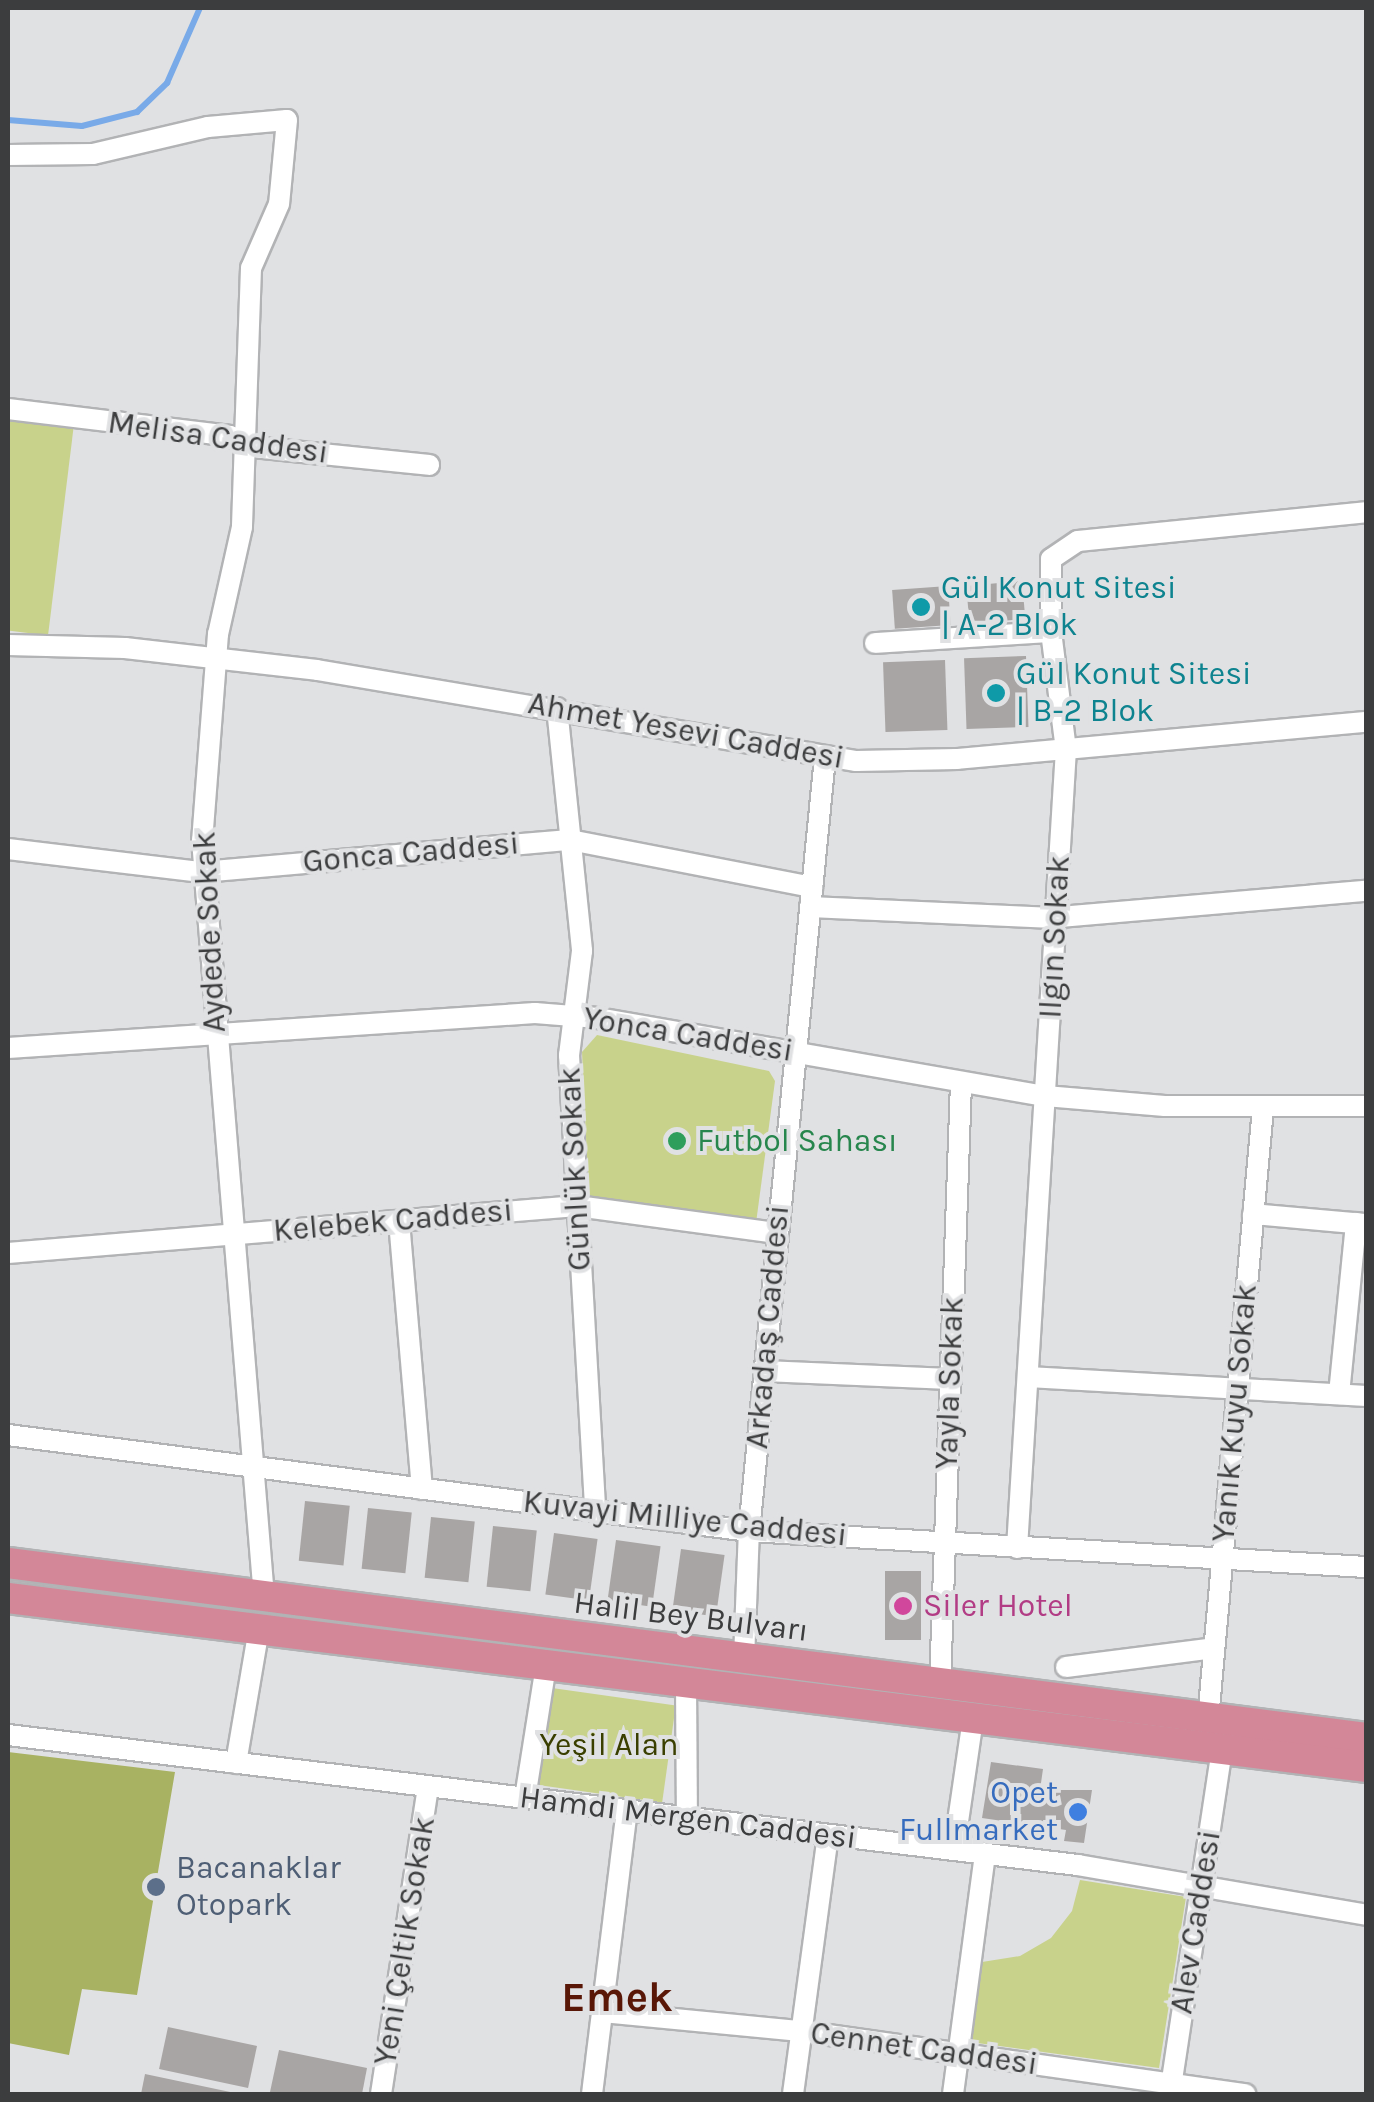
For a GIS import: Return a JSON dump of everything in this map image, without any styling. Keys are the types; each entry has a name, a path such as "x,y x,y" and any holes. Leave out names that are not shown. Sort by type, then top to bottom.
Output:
{"highway":[{"name":"Halil Bey Bulvarı","path":"8,1563 1366,1738"},
{"name":"Halil Bey Bulvarı","path":"8,1598 1366,1767"}],"street":[{"name":"Aydede Sokak","path":"8,154 93,154 208,127 287,120 279,204 251,268 240,548 215,658 202,872 264,1597"},
{"name":"Melisa Caddesi","path":"8,409 430,465"},
{"name":"Ilgın Sokak","path":"1017,1548 1066,750 1051,632 1049,569 1066,544 1366,512"},
{"path":"875,643 1051,632"},
{"name":"Ahmet Yesevi Caddesi","path":"8,644 215,658 558,708 825,757 892,761 1066,750 1366,722"},
{"name":"Günlük Sokak","path":"558,708 582,951 571,1015 577,1206 595,1511"},
{"name":"Arkadaş Caddesi","path":"744,1660 749,1530 825,757"},
{"name":"Gonca Caddesi","path":"8,849 202,872 570,840 811,897 1056,916 1366,891"},
{"name":"Yonca Caddesi","path":"8,1048 571,1015 1045,1096 1263,1107 1366,1106"},
{"name":"Yayla Sokak","path":"940,1684 961,1082"},
{"name":"Yanık Kuyu Sokak","path":"1208,1719 1263,1107"},
{"name":"Kelebek Caddesi","path":"8,1253 577,1206 778,1233"},
{"path":"1253,1214 1361,1224 1340,1394"},
{"path":"399,1221 422,1489"},
{"path":"764,1371 950,1378"},
{"path":"1028,1377 1366,1396"},
{"name":"Kuvayi Milliye Caddesi","path":"8,1435 749,1530 1366,1567"},
{"path":"236,1764 259,1629"},
{"path":"1066,1666 1214,1648"},
{"path":"525,1798 546,1665"},
{"path":"686,1682 687,1818"},
{"path":"953,2094 986,1854 955,1842 973,1718"},
{"name":"Hamdi Mergen Caddesi","path":"8,1736 986,1854 1366,1915"},
{"name":"Alev Caddesi","path":"1170,2089 1222,1749"},
{"name":"Yeni Çeltik Sokak","path":"382,2094 428,1787"},
{"path":"592,2094 627,1810"},
{"path":"792,2094 828,1835"},
{"name":"Cennet Caddesi","path":"602,2012 801,2031 1170,2089 1246,2094"}],"green space":[{"path":"8,420 74,428 48,635 8,631"},
{"name":"Futbol Sahası","path":"597,1035 769,1071 775,1081 756,1223 589,1201 582,1052"},
{"name":"Yeşil Alan","path":"552,1688 676,1705 662,1802 538,1785"},
{"path":"8,1752 175,1772 137,1995 82,1989 69,2055 8,2043"},
{"path":"1080,1880 1186,1897 1159,2068 970,2042 982,1962 1020,1956 1051,1938 1072,1911"}],"building":[{"path":"1022,581 1025,619 970,624 966,586"},
{"name":"Gül Konut Sitesi | A-2 Blok","path":"948,586 951,625 895,629 892,590"},
{"name":"Gül Konut Sitesi | B-2 Blok","path":"1026,656 1028,727 967,729 964,658"},
{"path":"945,660 947,730 885,732 883,662"},
{"path":"305,1501 350,1506 343,1565 299,1561"},
{"path":"368,1508 412,1513 405,1573 362,1569"},
{"path":"431,1517 475,1522 468,1582 425,1578"},
{"path":"493,1526 537,1531 530,1591 487,1587"},
{"path":"554,1533 598,1539 589,1601 545,1594"},
{"path":"616,1540 661,1546 652,1607 608,1600"},
{"path":"681,1549 725,1555 716,1617 672,1610"},
{"name":"Siler Hotel","path":"885,1571 921,1571 921,1640 885,1640"},
{"path":"991,1762 1043,1769 1040,1790 1092,1790 1084,1843 1064,1841 1066,1830 982,1818"},
{"path":"168,2027 257,2046 248,2088 159,2069"},
{"path":"279,2050 367,2068 362,2094 270,2092"},
{"path":"145,2074 235,2093 141,2094"}],"waterway":[{"path":"8,120 82,126 137,112 167,83 200,8"}],"place":[{"name":"Gül Konut Sitesi | A-2 Blok","path":"921,607"},
{"name":"Gül Konut Sitesi | B-2 Blok","path":"996,693"},
{"name":"Futbol Sahası","path":"677,1141"},
{"name":"Siler Hotel","path":"903,1606"},
{"name":"Opet Fullmarket","path":"1078,1812"},
{"name":"Bacanaklar Otopark","path":"156,1887"}],"district":[{"name":"Emek","path":"617,1997"}]}
